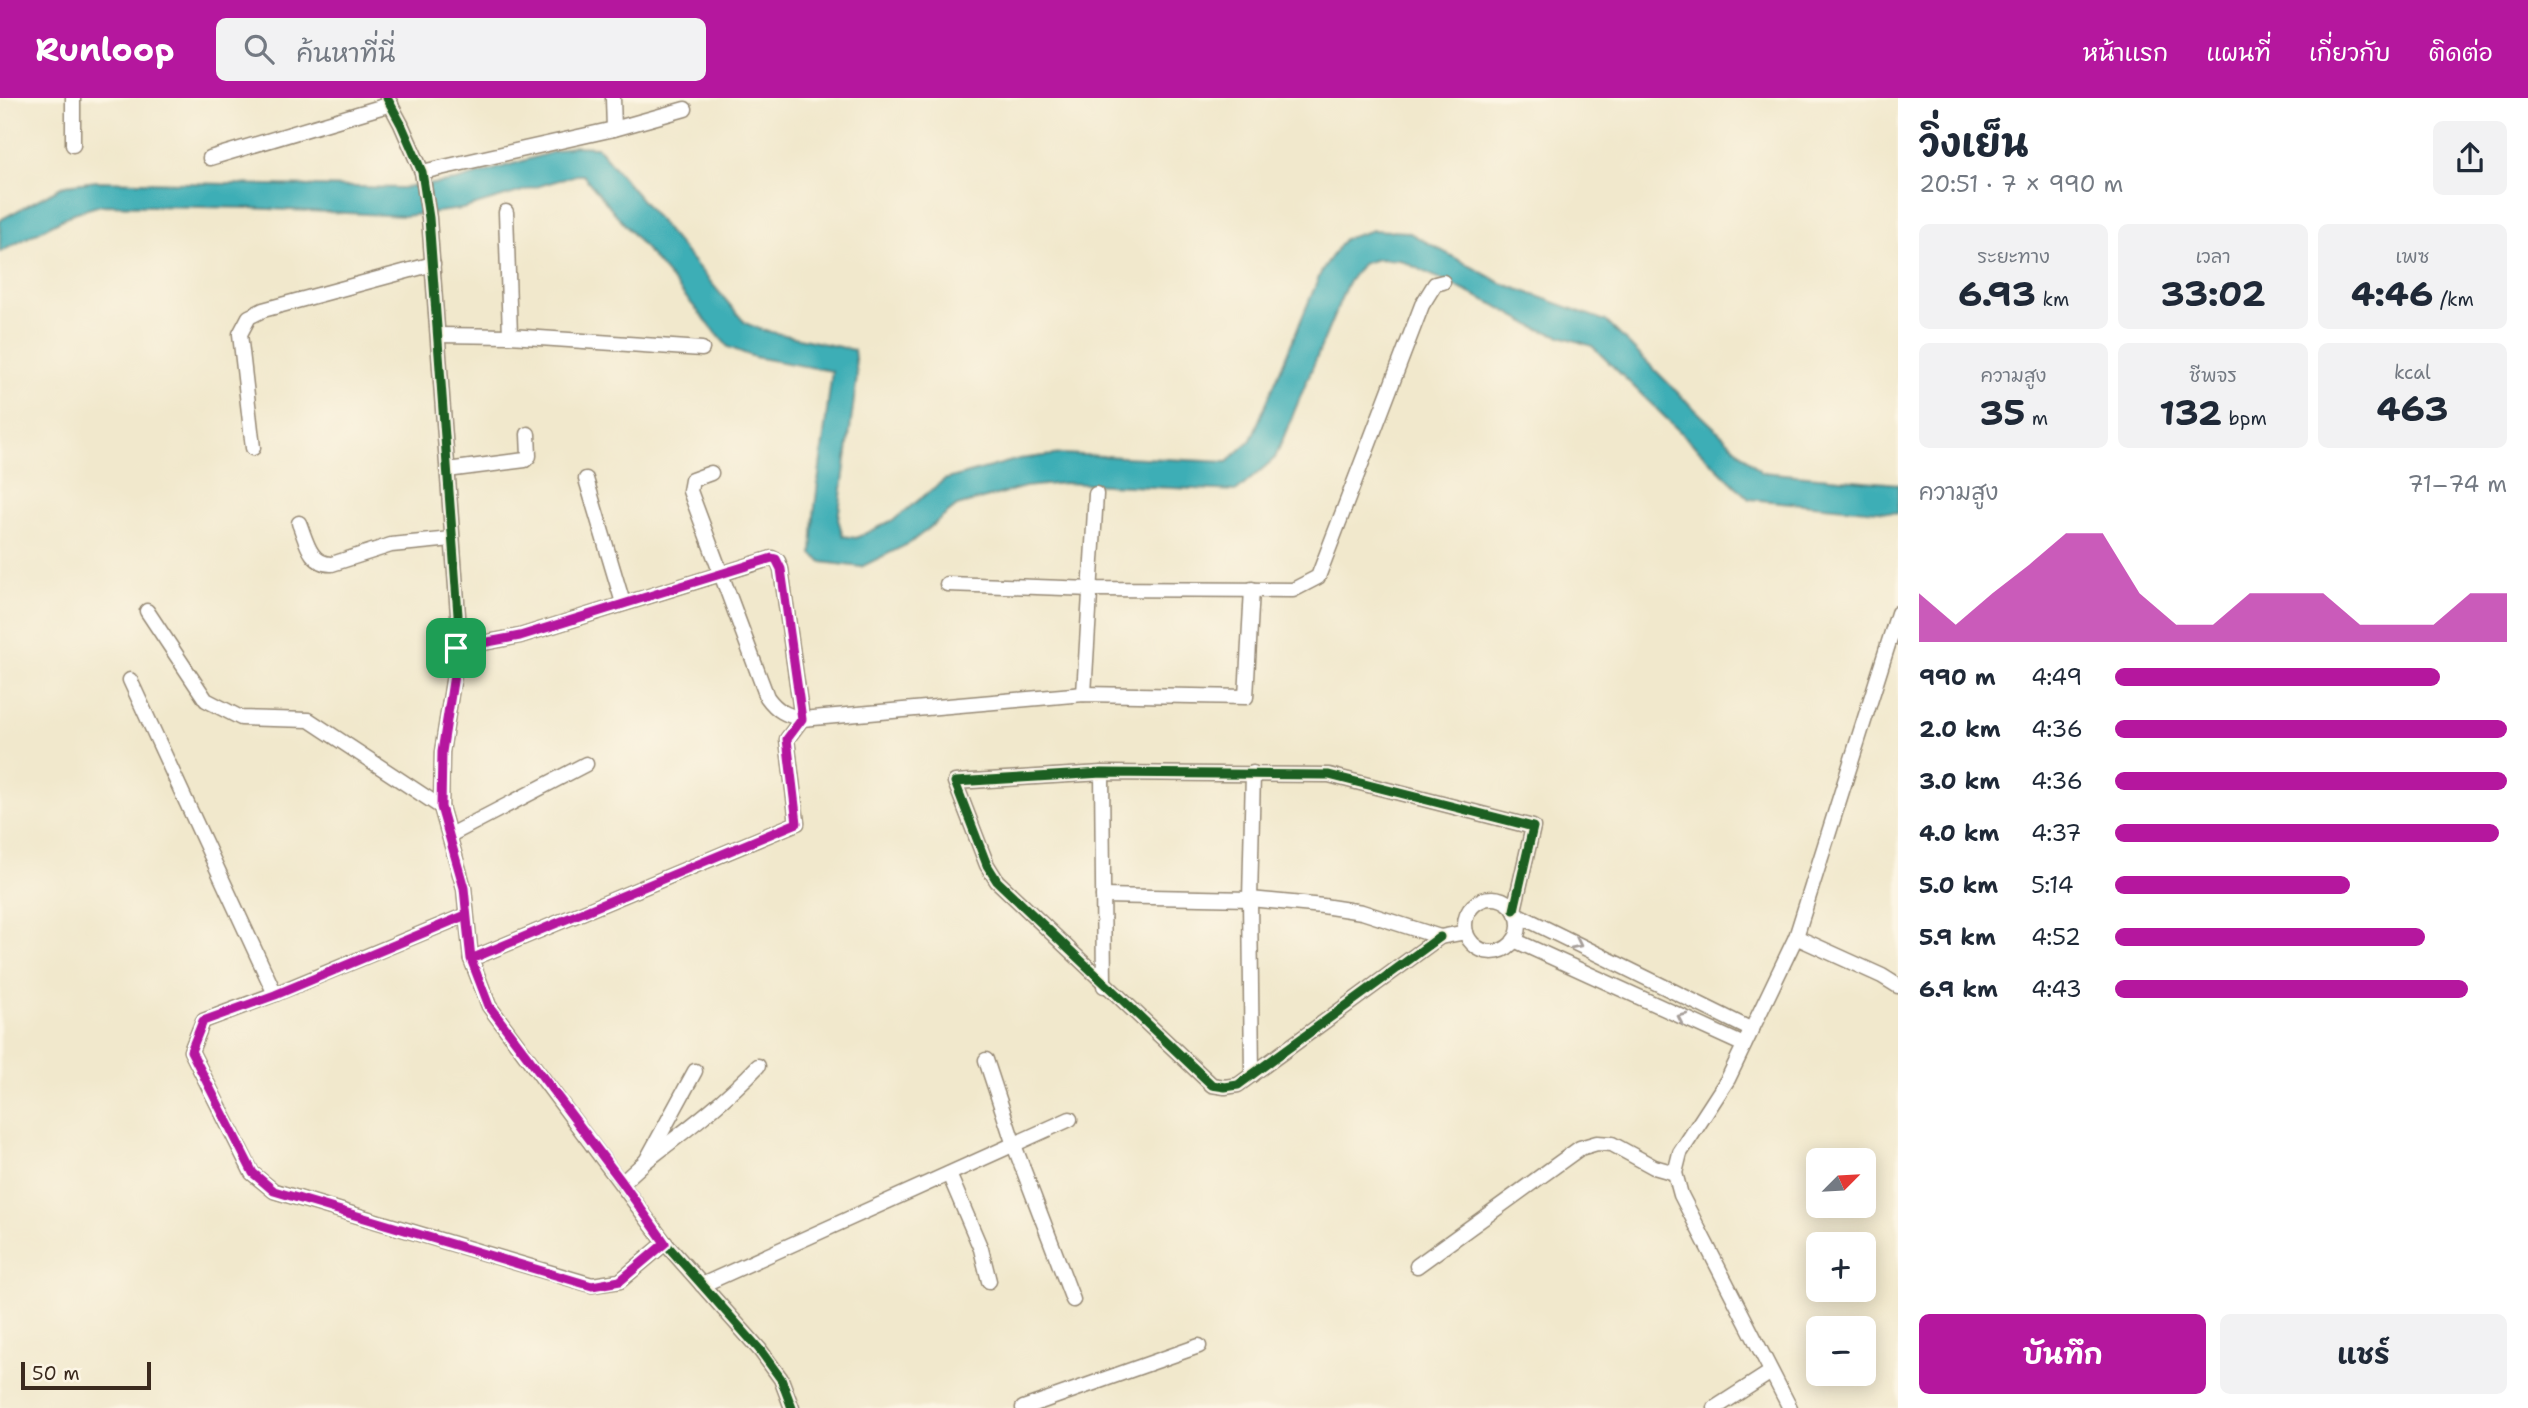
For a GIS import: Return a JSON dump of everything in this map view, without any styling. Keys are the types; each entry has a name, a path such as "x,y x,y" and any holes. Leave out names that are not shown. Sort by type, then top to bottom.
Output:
{"street":[{"path":"73,98 73,145"},
{"path":"613,98 614,129"},
{"path":"210,158 389,101 423,177 429,218 458,615 454,675 442,752 441,807 464,888 471,959 489,1006 665,1243 760,1350 781,1379 792,1408"},
{"path":"423,177 685,109"},
{"path":"506,212 510,336"},
{"path":"253,448 240,334 249,317 310,295 433,264"},
{"path":"947,584 1091,589 1293,590 1318,577 1422,305 1435,284 1443,282"},
{"path":"438,335 510,336 702,349"},
{"path":"447,470 525,460 529,456 527,434"},
{"path":"711,473 692,480 690,491 719,574 767,698 783,714 802,719 1084,694 1246,697 1252,589"},
{"path":"586,479 623,603"},
{"path":"1084,694 1096,494"},
{"path":"299,523 313,557 324,564 332,564 391,545 452,539"},
{"path":"456,648 520,636 772,558 780,564 802,719 787,739 797,823 471,959"},
{"path":"147,611 206,700 242,718 309,720 441,807"},
{"path":"1790,1408 1681,1195 1675,1173 1679,1153 1728,1079 1796,937 1898,613"},
{"path":"130,680 275,995"},
{"path":"450,835 586,764"},
{"path":"1251,1075 1250,899 1253,773"},
{"path":"1466,932 1440,937 1238,1085 1212,1085 1104,986 997,881 987,865 954,782 1102,774 1329,775 1534,827 1515,912 1519,928 1514,940 1503,950 1485,951 1470,942 1465,917 1476,903 1483,899 1500,899 1515,912 1752,1030"},
{"path":"1102,774 1104,986"},
{"path":"1102,896 1250,899 1362,912 1440,937"},
{"path":"466,915 275,995 203,1021 191,1051 253,1173 274,1191 592,1286 620,1281 665,1243"},
{"path":"1796,937 1898,986"},
{"path":"1514,940 1744,1045"},
{"path":"986,1060 1014,1145 1073,1300"},
{"path":"622,1182 711,1111 758,1066"},
{"path":"646,1161 695,1071"},
{"path":"702,1285 1070,1119"},
{"path":"1417,1266 1580,1148 1597,1143 1612,1144 1654,1167 1675,1173"},
{"path":"949,1174 981,1249 989,1281"},
{"path":"1023,1408 1199,1346"},
{"path":"1715,1408 1771,1372"}],"water":[{"path":"573,146 597,147 745,323 762,330 854,350 857,377 838,519 843,536 856,538 895,519 944,480 1019,459 1062,454 1227,462 1251,440 1322,270 1344,239 1373,230 1408,232 1501,283 1606,321 1761,472 1898,484 1898,513 1749,499 1592,346 1536,328 1493,304 1400,260 1377,259 1362,264 1347,284 1275,458 1237,491 1064,483 1025,487 957,506 910,543 861,567 822,562 812,554 814,515 832,371 754,357 728,347 583,175 462,209 404,216 250,208 101,205 74,213 0,252 0,220 65,185 97,181 402,188 456,181"}],"cycle path":[{"path":"387,98 422,172 429,218 458,615 454,675 442,752 441,807 464,888 471,959 489,1006 665,1243 760,1350 781,1379 792,1408"},
{"path":"1440,937 1238,1085 1212,1085 997,881 987,865 955,782 1102,773 1329,775 1533,827 1514,910"}],"route":[{"path":"456,648 442,752 441,807 464,888 471,959 489,1006 665,1243 620,1281 592,1286 274,1191 253,1173 191,1051 203,1021 275,995 466,915 471,959 797,823 787,739 802,719 781,569 776,559 772,558 520,636 456,648"}]}
